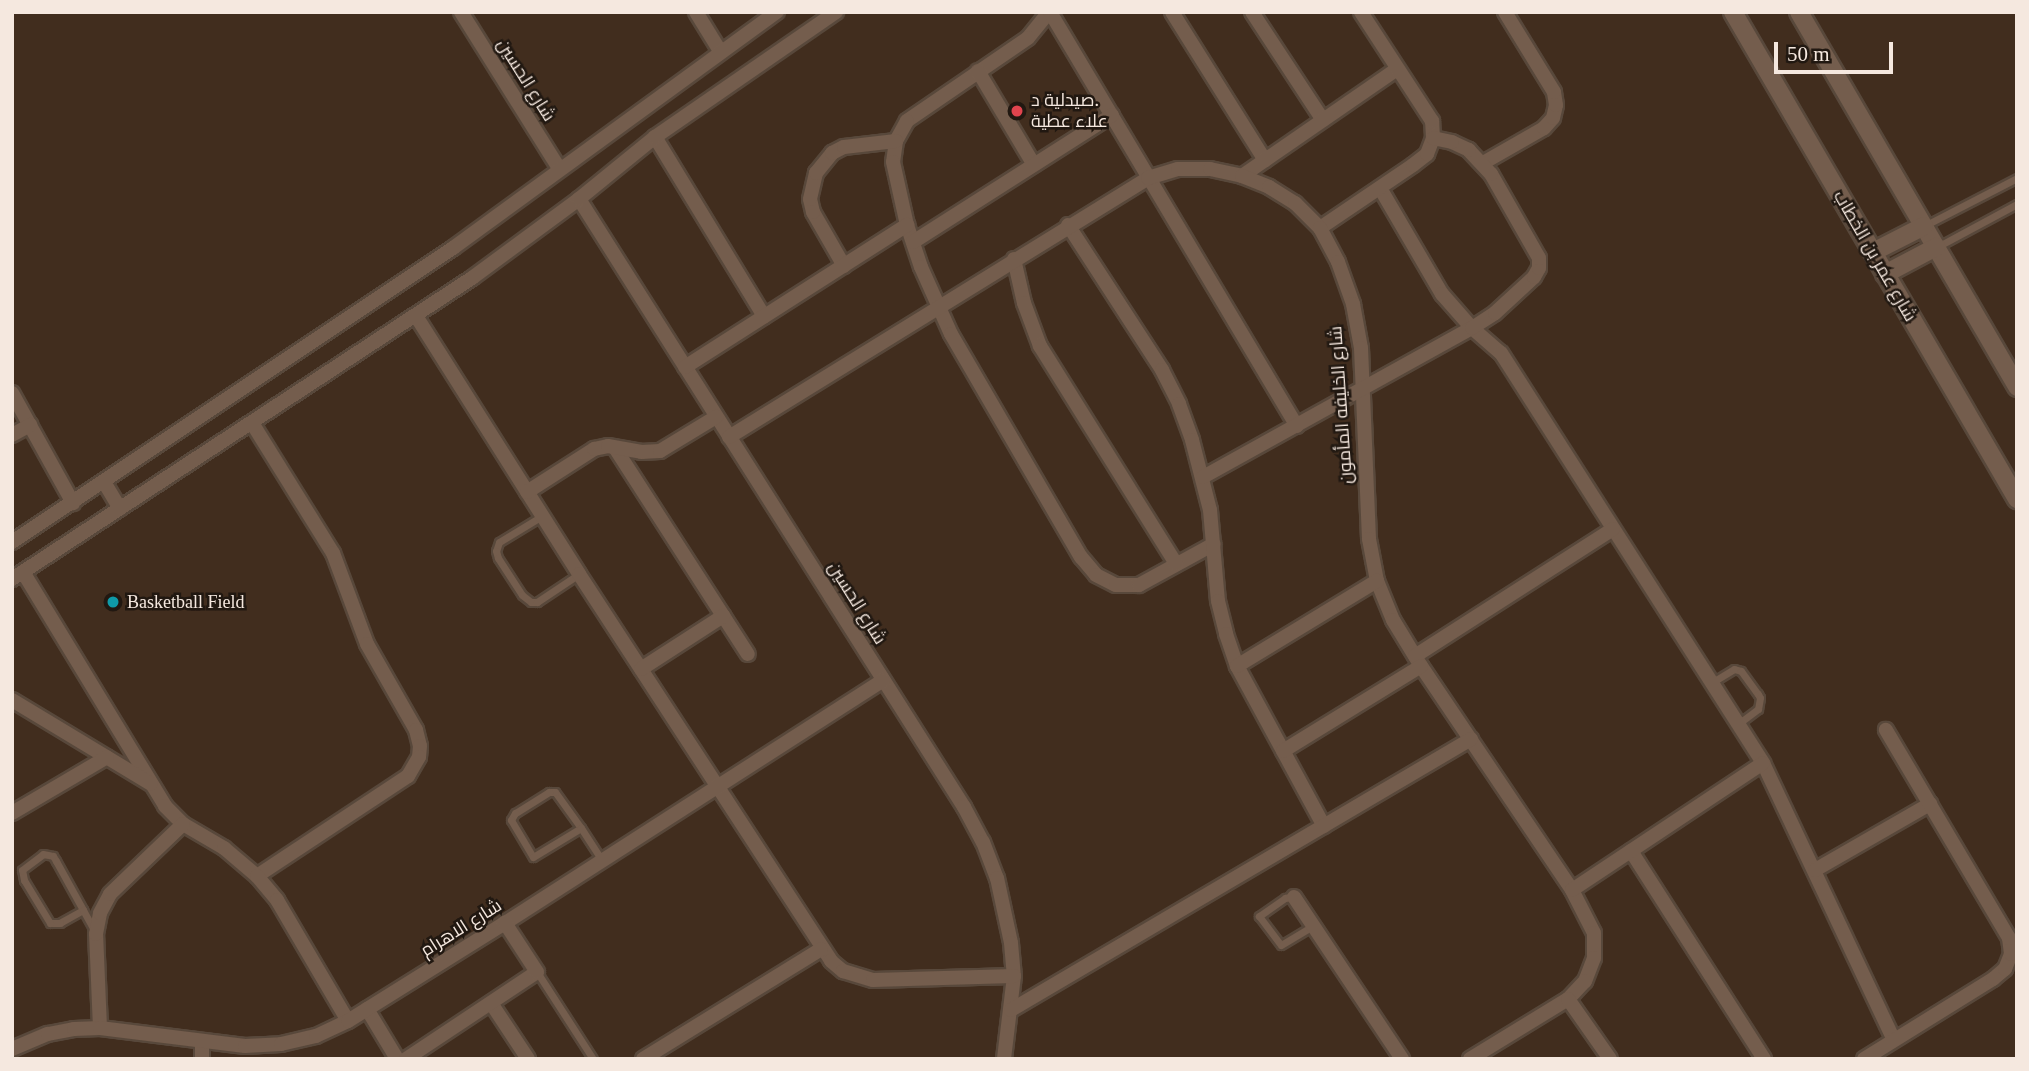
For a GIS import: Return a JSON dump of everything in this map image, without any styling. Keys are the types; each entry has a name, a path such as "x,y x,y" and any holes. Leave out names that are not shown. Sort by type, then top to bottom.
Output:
{"street":[{"name":"شارع الحسين","path":"461,12 559,167"},
{"path":"696,12 720,51"},
{"path":"12,542 453,248 559,167 777,12"},
{"path":"348,1021 277,900 257,876 224,848 183,824 165,806 18,576 416,316 579,199 655,137 836,12"},
{"path":"1214,544 1139,585 1116,585 1096,575 1053,509 937,307 907,225 893,162 896,141 907,121 1028,38 1049,12 1297,426"},
{"path":"1172,12 1265,160"},
{"path":"1252,12 1323,120"},
{"path":"1320,228 1427,154 1433,138 1432,121 1361,12"},
{"path":"1483,163 1544,128 1553,118 1556,106 1554,92 1504,12"},
{"name":"شارع عمر بن الخطاب","path":"1732,12 2017,499"},
{"path":"1800,12 2017,387"},
{"path":"1242,176 1397,69"},
{"path":"978,72 1034,165"},
{"path":"913,242 1111,115"},
{"path":"655,137 764,316"},
{"path":"1203,477 1472,328 1515,296 1539,268 1535,248 1483,163 1452,142 1433,138"},
{"path":"844,266 813,212 810,199 816,173 832,153 844,147 896,141"},
{"name":"شارع الخليفه المأمون","path":"729,437 1148,178 1178,169 1210,169 1242,176 1295,202 1320,228 1338,262 1353,304 1361,348 1369,539 1377,581 1393,620 1418,661 1572,890 1594,933 1594,958 1585,981 1568,999 1470,1059"},
{"path":"1380,188 1441,294 1472,328 1501,353 1710,684 1763,763 1894,1040"},
{"name":"شارع الحسين","path":"579,199 964,807 983,842 1006,910 1014,976 1004,1059"},
{"path":"685,367 907,225"},
{"path":"1068,225 1162,370 1178,404 1203,477 1214,544 1218,601 1237,666 1324,826"},
{"path":"1872,252 1924,226"},
{"path":"1885,274 1936,247"},
{"path":"1014,259 1024,303 1040,346 1176,564"},
{"path":"416,316 821,949 843,971 873,980 1014,976"},
{"path":"12,393 73,503"},
{"path":"527,492 594,449 660,451 716,416"},
{"path":"252,423 333,552 367,644 416,730 420,746 419,757 408,776 257,876"},
{"path":"12,435 30,425"},
{"path":"615,448 748,654"},
{"path":"104,482 120,509"},
{"path":"1283,751 1613,529"},
{"path":"1237,666 1377,581"},
{"path":"641,669 723,616"},
{"name":"شارع الاهرام","path":"12,1049 48,1034 100,1028 245,1046 281,1044 316,1036 348,1021 505,923 883,680"},
{"path":"12,701 152,785"},
{"path":"1864,1059 1993,979 2005,969 2011,954 2009,938 1886,730"},
{"path":"1011,1010 1471,739"},
{"path":"12,813 107,757"},
{"path":"1572,890 1763,763"},
{"path":"1815,870 1930,804"},
{"path":"100,1028 96,934 100,913 110,894 183,824"},
{"path":"1631,851 1764,1059"},
{"path":"1294,897 1402,1059"},
{"path":"406,1059 537,972 505,923"},
{"path":"643,1059 821,949"},
{"path":"1568,999 1610,1059"},
{"path":"491,1003 528,1059"},
{"path":"367,1009 397,1059"},
{"path":"202,1042 202,1059"}],"lane":[{"path":"1924,226 2017,178"},
{"path":"1936,247 2017,204"},
{"path":"542,516 499,542 496,551 498,558 522,595 531,602 537,602 579,574"},
{"path":"1710,684 1734,669 1741,671 1758,694 1758,709 1737,724"},
{"path":"581,828 533,857 511,820 515,813 548,792 555,792 581,828 602,860"},
{"path":"83,910 60,923 50,923 24,880 22,870 43,854 53,856 83,910 96,934"},
{"path":"1294,897 1289,895 1259,916 1282,945 1313,926"},
{"path":"537,972 593,1059"}],"place":[{"name":"صيدلية د. علاء عطية","path":"1017,111"},
{"name":"Basketball Field","path":"113,602"}]}
